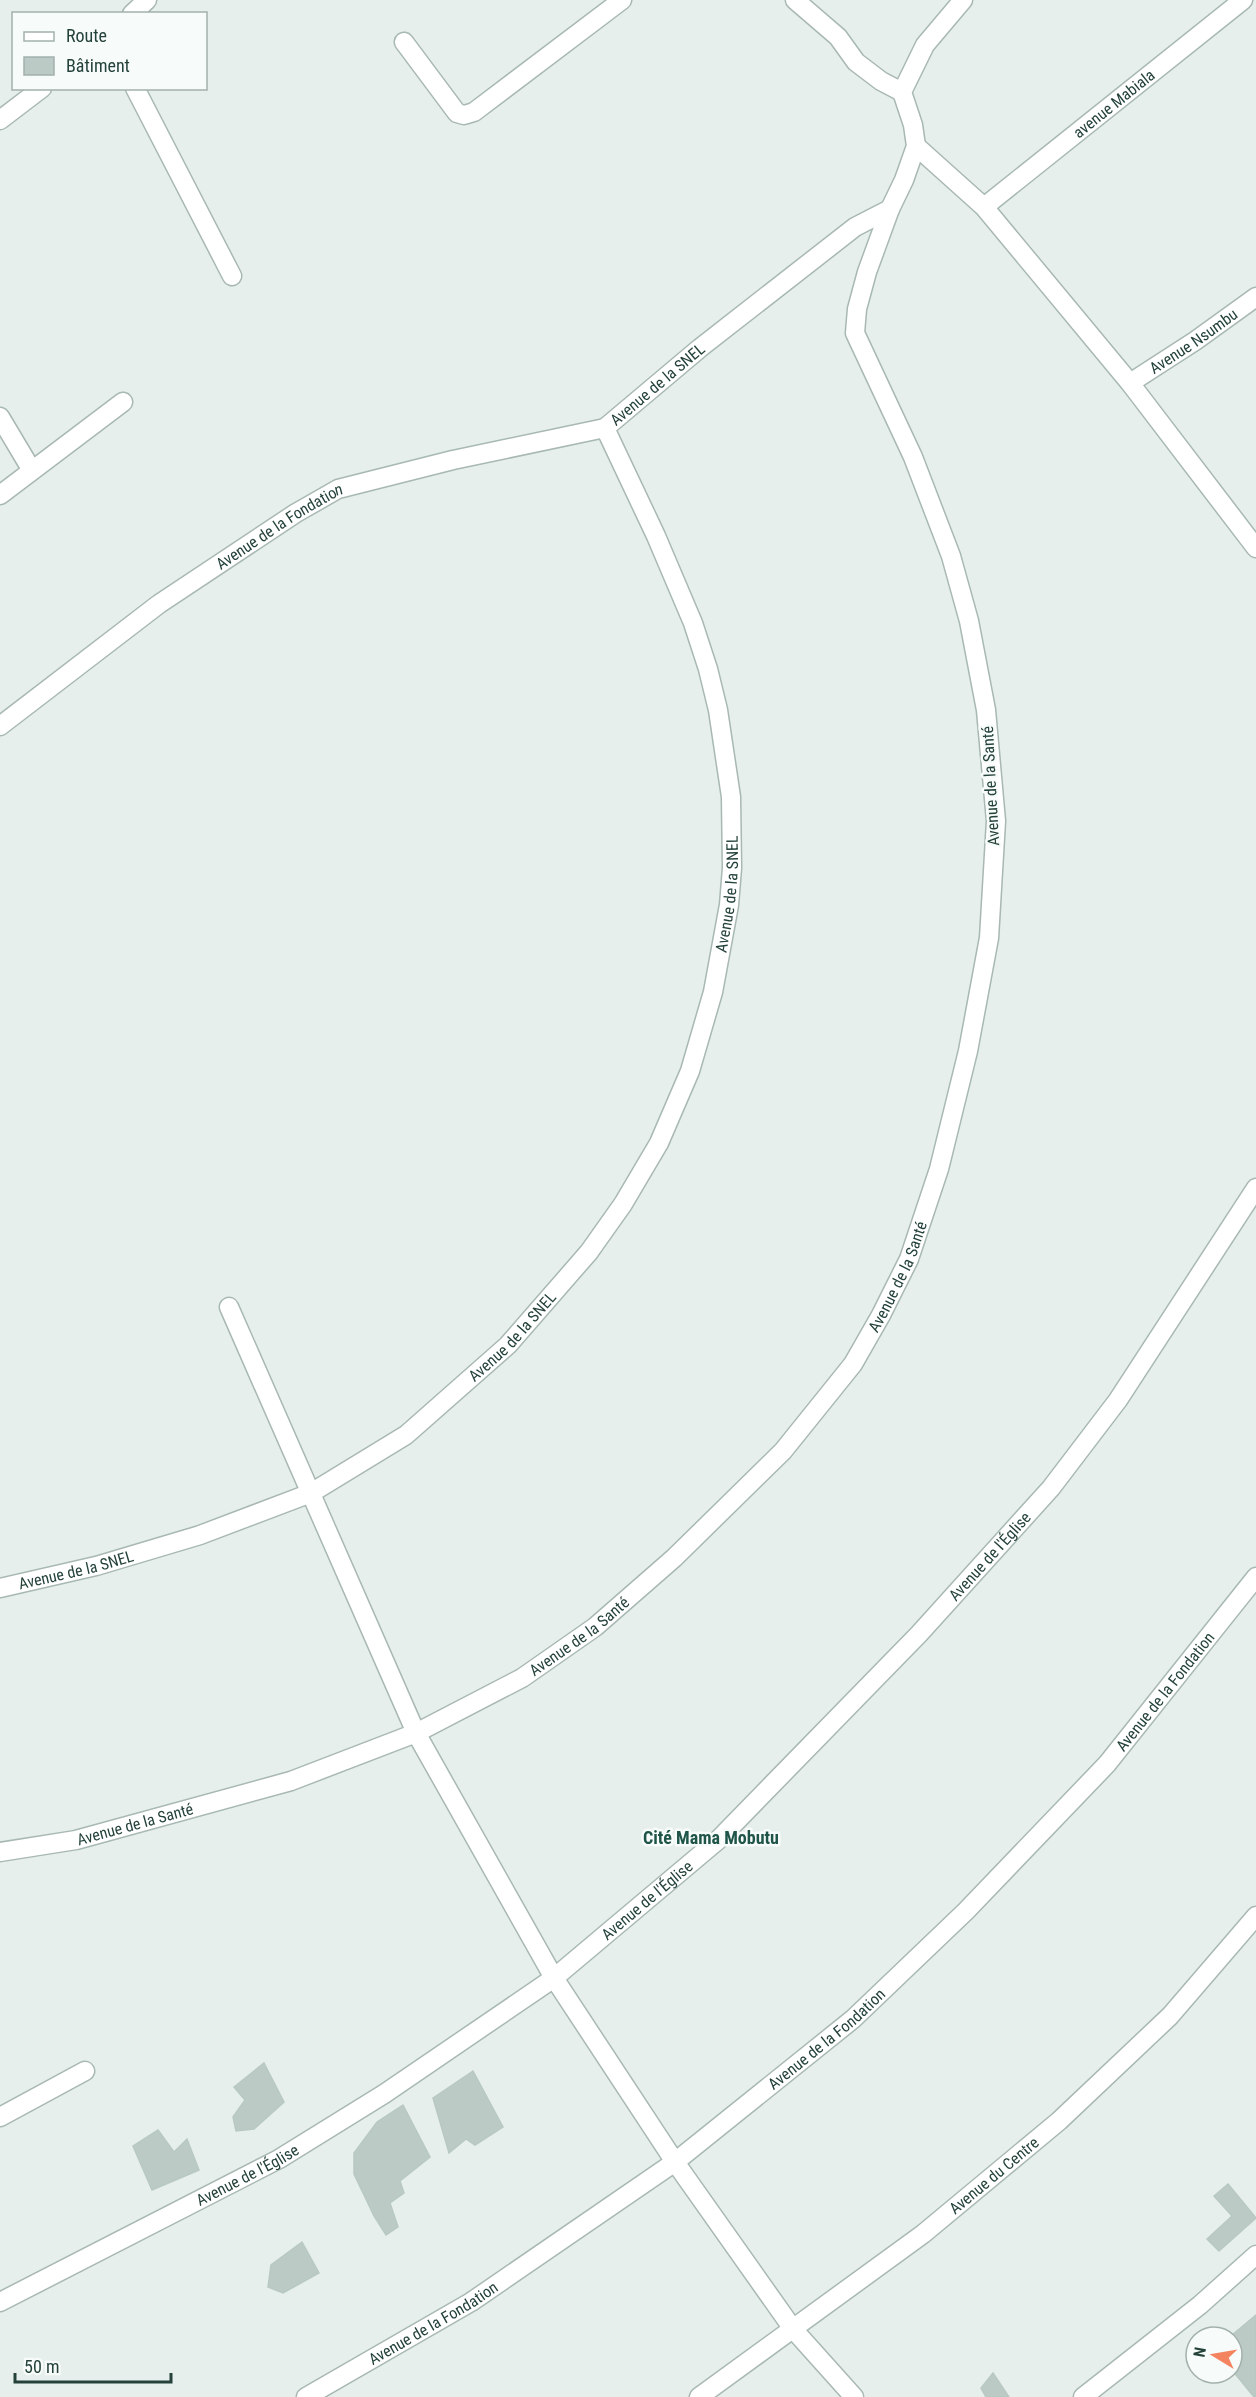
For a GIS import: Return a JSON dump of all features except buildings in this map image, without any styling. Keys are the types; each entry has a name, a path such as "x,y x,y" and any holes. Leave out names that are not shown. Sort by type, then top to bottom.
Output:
{"street":[{"path":"134,12 147,0"},
{"path":"404,42 457,113 464,115 474,112 622,0"},
{"path":"795,0 838,38 856,62 881,81 902,92 913,125 916,146 904,180 890,209"},
{"path":"902,92 925,45 963,0"},
{"name":"avenue Mabiala","path":"984,207 1243,0"},
{"path":"0,120 39,90"},
{"path":"136,90 231,276"},
{"path":"916,146 984,207 1130,382 1256,548"},
{"name":"Avenue de la SNEL","path":"0,1588 96,1566 200,1535 311,1493 406,1435 508,1345 589,1252 623,1203 659,1143 690,1071 713,992 729,905 732,868 731,797 718,710 693,623 656,536 605,428 699,348 855,227 890,209"},
{"name":"Avenue de la Santé","path":"0,1852 76,1840 291,1781 416,1732 522,1678 595,1627 674,1558 783,1451 853,1364 881,1315 909,1259 939,1169 968,1051 989,938 996,821 986,711 969,621 951,556 913,457 855,333 857,309 867,272 890,209"},
{"name":"Avenue Nsumbu","path":"1130,382 1196,341 1256,297"},
{"path":"0,495 31,469 123,402"},
{"path":"0,417 31,469"},
{"name":"Avenue de la Fondation","path":"0,726 159,604 296,513 338,489 453,460 605,428"},
{"name":"Avenue de l'Église","path":"0,2302 279,2159 384,2094 554,1978 726,1832 919,1634 1051,1488 1118,1400 1256,1188"},
{"path":"229,1307 416,1732 554,1978 675,2162 793,2329 854,2397"},
{"name":"Avenue de la Fondation","path":"306,2397 471,2302 675,2162 853,2019 966,1911 1107,1764 1256,1577"},
{"name":"Avenue du Centre","path":"699,2397 923,2234 1059,2121 1170,2016 1256,1917"},
{"path":"0,2118 85,2071"},
{"path":"1083,2397 1200,2305 1256,2254"}],"district":[{"name":"Cité Mama Mobutu","path":"711,1838"}]}
